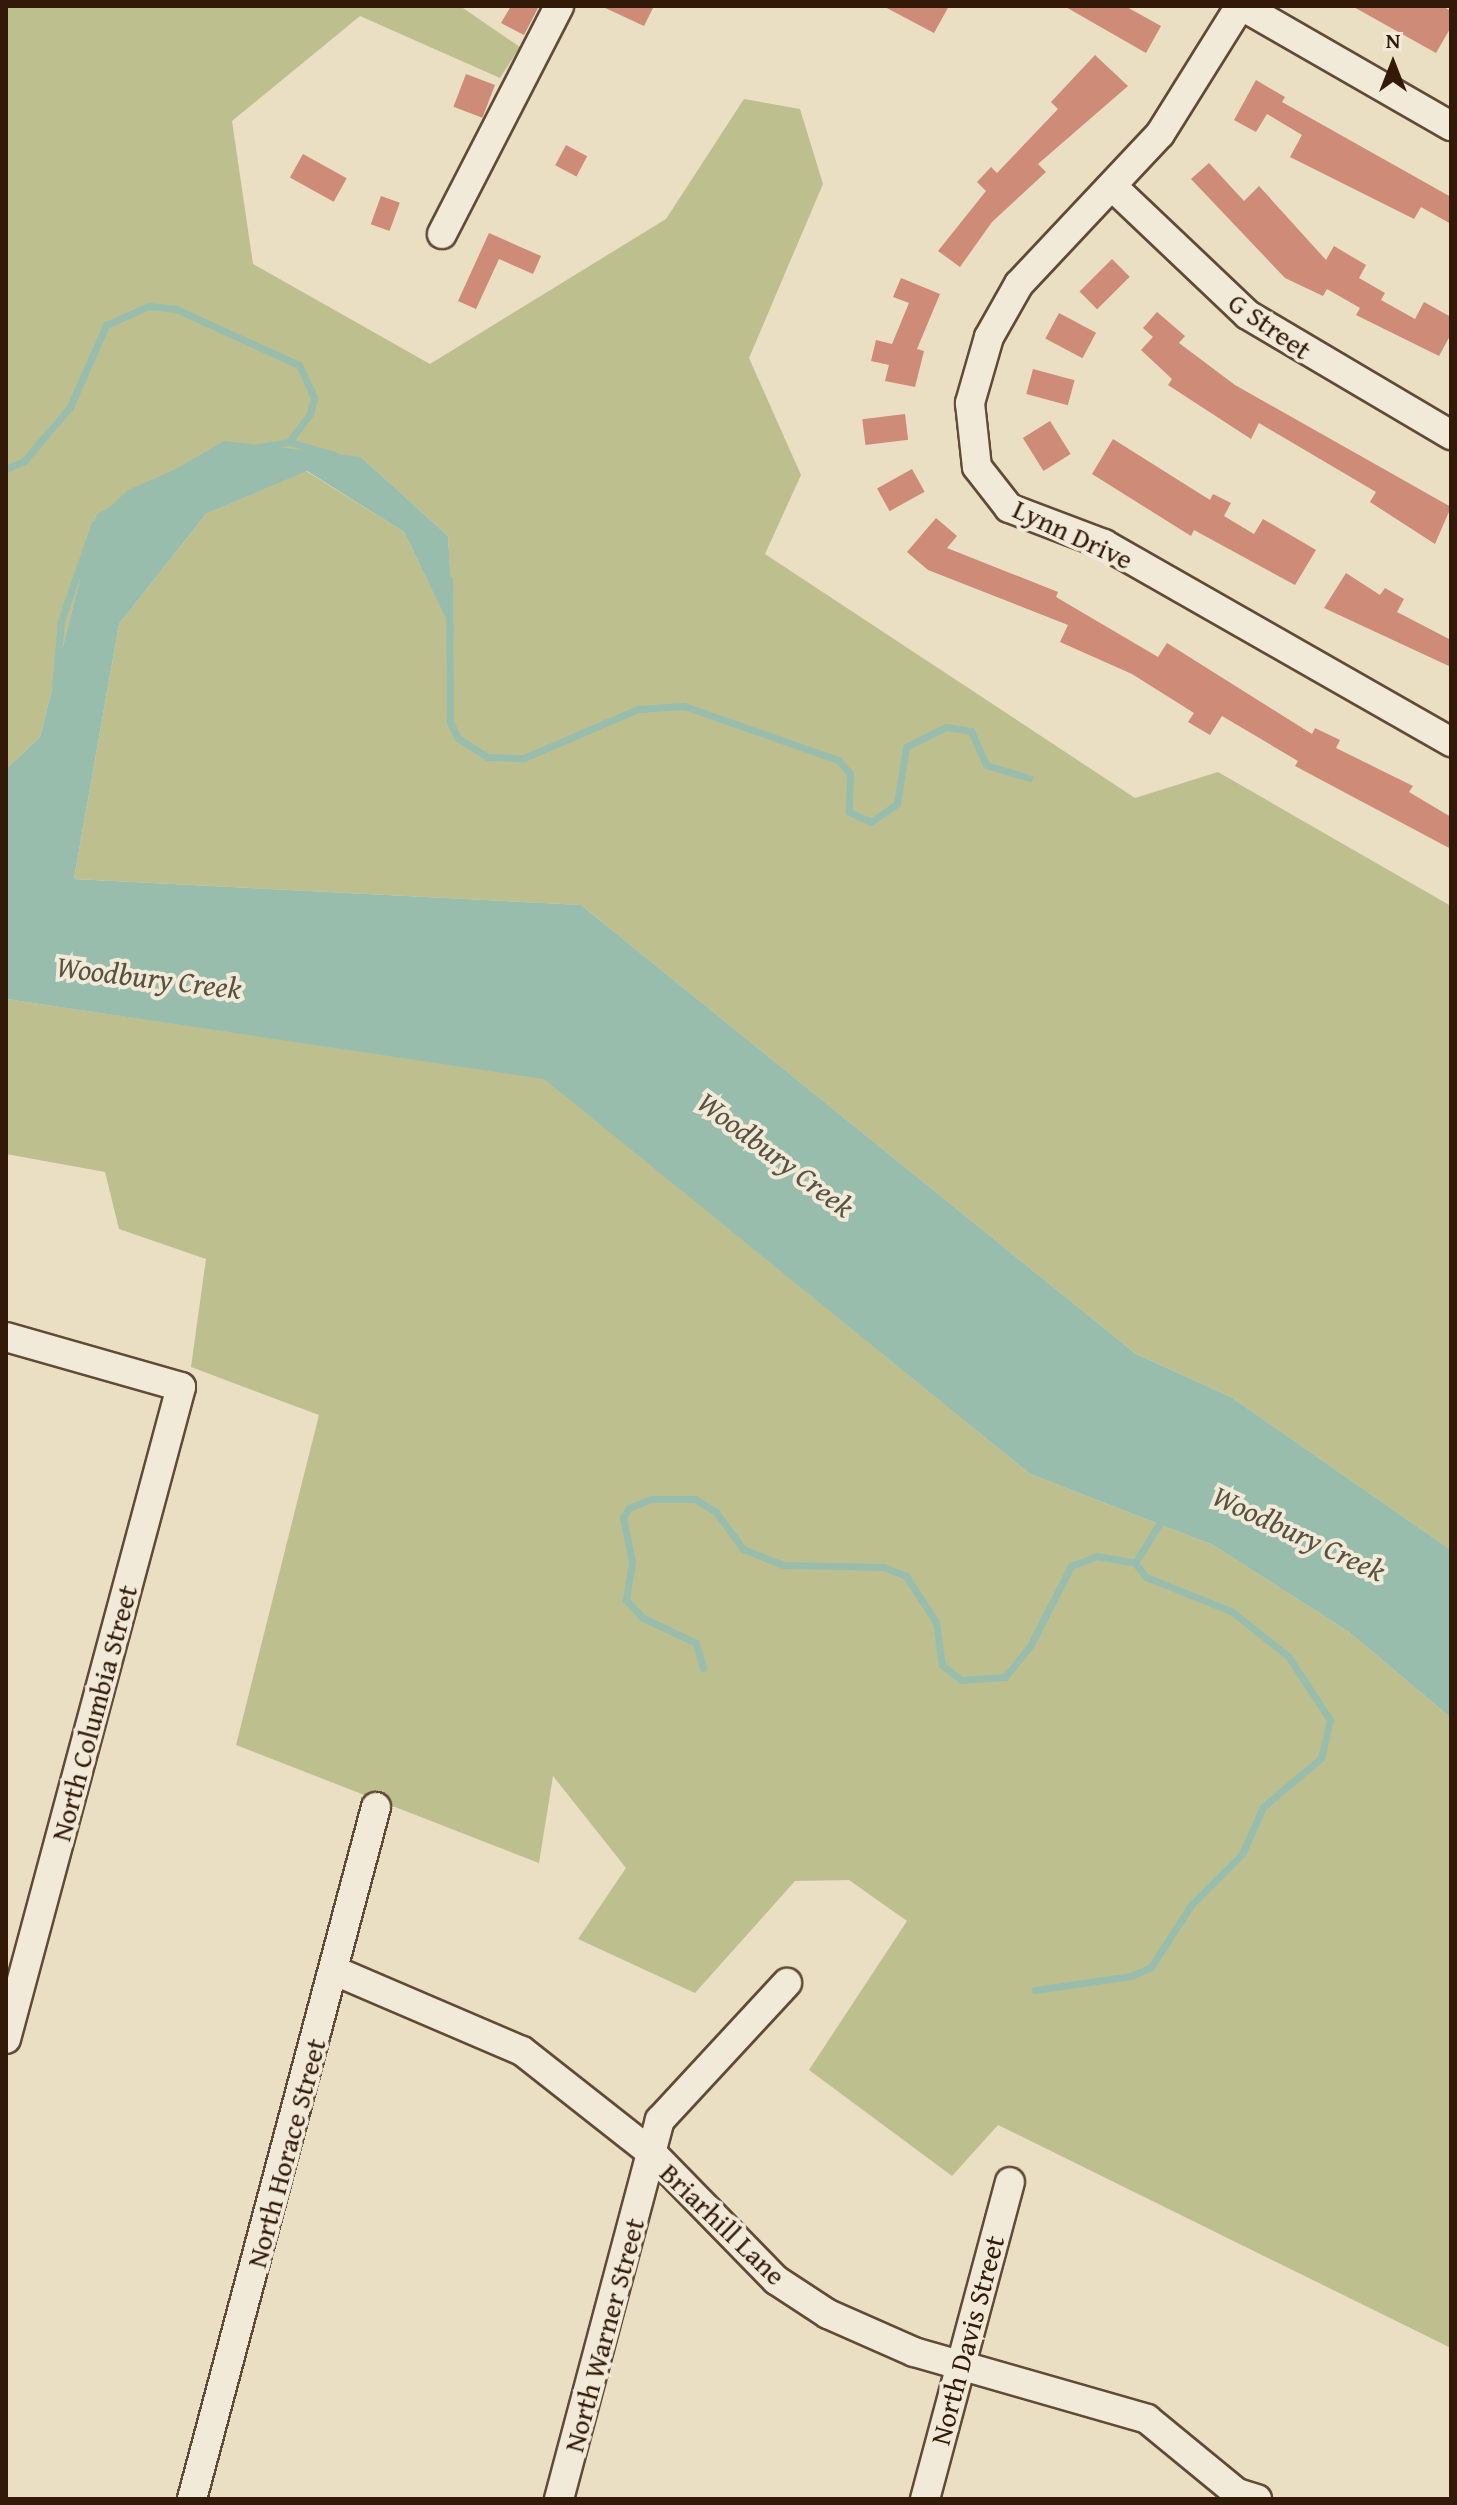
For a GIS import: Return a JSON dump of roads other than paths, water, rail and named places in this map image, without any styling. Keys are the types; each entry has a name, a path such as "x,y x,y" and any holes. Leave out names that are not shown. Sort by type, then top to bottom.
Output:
{"street":[{"path":"442,234 559,6"},
{"path":"1241,6 1451,126"},
{"name":"Lynn Drive","path":"1241,6 1160,134 1019,284 989,337 970,403 977,467 1009,508 1104,544 1451,742"},
{"name":"G Street","path":"1112,186 1248,315 1451,435"},
{"name":"North Columbia Street","path":"6,1337 181,1387 6,2039"},
{"name":"North Horace Street","path":"192,2499 335,1971 376,1807"},
{"name":"Briarhill Lane","path":"335,1971 522,2051 654,2155 776,2280 828,2314 960,2366 1147,2419 1237,2493 1257,2499"},
{"name":"North Warner Street","path":"559,2499 654,2155 660,2120 787,1983"},
{"name":"North Davis Street","path":"925,2499 1010,2182"}],"water":[{"name":"Woodbury Creek","path":"224,441 361,457 448,536 454,635 404,532 307,471 206,514 119,624 74,879 581,905 1136,1354 1231,1397 1451,1550 1451,1718 1349,1632 1213,1545 1030,1474 544,1079 6,999 6,769 40,737 96,515"}],"waterway":[{"path":"6,469 24,461 70,407 106,325 149,306 176,309 299,365 314,397 310,414 289,442"},
{"path":"258,447 289,442 335,455"},
{"path":"55,686 61,621 94,525 129,493 185,468"},
{"path":"449,580 450,722 458,738 487,757 524,758 638,709 684,706 838,760 850,774 849,812 871,822 897,804 906,747 946,727 971,731 986,765 1029,778"},
{"path":"703,1668 696,1643 643,1618 626,1600 632,1562 623,1517 629,1508 651,1499 695,1499 716,1512 743,1549 783,1565 883,1567 906,1576 936,1622 942,1665 961,1680 1005,1677 1030,1646 1071,1566 1097,1556 1135,1563 1146,1577 1231,1611 1288,1656 1330,1720 1321,1758 1263,1807 1242,1854 1191,1905 1151,1967 1131,1976 1035,1990"},
{"path":"1135,1563 1164,1516"}]}
